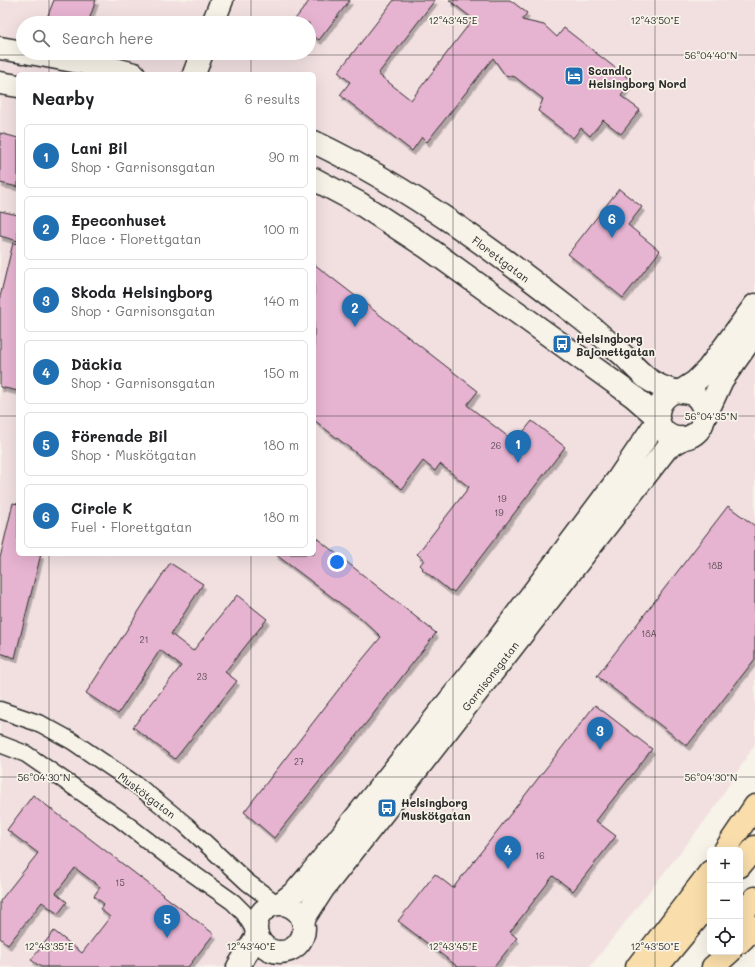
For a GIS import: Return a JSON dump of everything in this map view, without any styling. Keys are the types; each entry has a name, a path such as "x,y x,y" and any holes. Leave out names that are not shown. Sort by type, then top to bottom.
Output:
{"highway":[{"path":"727,847 755,806"},
{"path":"743,862 755,848"},
{"path":"637,967 707,876"},
{"path":"743,913 755,898"},
{"path":"658,967 707,907"},
{"path":"743,939 755,927"},
{"path":"699,967 709,955"},
{"path":"714,967 727,955"}],"street":[{"path":"216,16 222,0"},
{"path":"0,48 16,51"},
{"path":"68,60 126,72"},
{"path":"195,72 199,60"},
{"path":"0,84 16,86"},
{"name":"Florettgatan","path":"316,143 386,180 453,222 583,320 612,345 646,378 678,391"},
{"path":"316,180 359,203 428,248 633,396 658,418 662,429 670,435 684,438"},
{"name":"Garnisonsgatan","path":"238,967 257,934 257,919 260,913 265,908 279,903 296,891 308,877 493,646 618,479 658,418 658,410 664,398 695,382 708,369 755,305"},
{"name":"Garnisonsgatan","path":"264,967 281,952 295,947 300,942 304,928 303,920 323,889 667,448 698,431 702,426 722,380 755,334"},
{"path":"678,391 691,393 700,401 704,412 704,419"},
{"name":"Muskötgatan","path":"0,710 42,724 72,741 138,786 186,825 248,882 270,899 279,903"},
{"path":"0,744 26,754 120,819 165,854 233,902 244,913 264,946 281,952"},
{"path":"279,903 287,904 297,910 303,920"}],"shaded area":[{"path":"0,0 755,0 755,744 711,813 590,967 0,967"}],"building":[{"path":"54,0 96,0 90,16 48,16"},
{"path":"310,0 350,0 319,40 316,38 316,16 297,16"},
{"name":"Scandic Helsingborg Nord","path":"394,0 435,0 378,74 411,100 473,19 449,0 510,0 527,13 522,20 544,25 557,37 564,28 632,81 621,96 640,110 621,134 603,120 590,136 581,128 573,138 538,111 543,99 515,77 505,75 493,58 427,142 422,137 412,151 340,95 350,82 338,72"},
{"path":"0,133 16,137 16,187 0,183"},
{"path":"619,189 642,207 628,225 660,251 623,298 568,254"},
{"path":"0,211 16,215 16,240 0,236"},
{"path":"13,243 16,244 16,391 0,387 0,297"},
{"path":"316,266 478,391 467,405 515,442 532,421 565,447 454,592 451,590 450,591 422,569 423,568 420,565 424,560 417,554 469,487 440,464 435,471 423,461 402,489 316,422"},
{"path":"13,503 16,504 16,556 40,556 15,658 0,653 0,558"},
{"path":"728,506 755,526 755,659 687,746 597,676"},
{"path":"316,538 436,633 274,838 244,812 352,672 381,637 361,618 278,556 316,556"},
{"path":"170,563 203,584 171,634 193,651 237,595 267,619 225,672 237,681 175,759 133,727 181,666 160,650 118,714 86,693"},
{"path":"595,705 652,749 596,821 616,836 573,891 553,876 510,932 517,938 494,967 458,967 398,921 435,874 453,888"},
{"path":"33,795 214,934 188,967 41,967 31,960 54,931 82,953 110,917 100,909 104,904 94,896 100,887 75,868 56,893 67,902 58,914 42,902 8,945 0,938 0,901 38,853 7,830"}],"place":[{"name":"Scandic Helsingborg Nord","path":"574,76"},
{"name":"Circle K","path":"612,238"},
{"name":"Epeconhuset","path":"355,327"},
{"name":"Helsingborg Bajonettgatan","path":"562,344"},
{"name":"Lani Bil","path":"518,463"},
{"name":"Skoda Helsingborg","path":"600,750"},
{"name":"Helsingborg Muskötgatan","path":"387,808"},
{"name":"Däckia","path":"508,869"},
{"name":"Förenade Bil","path":"167,938"}]}
